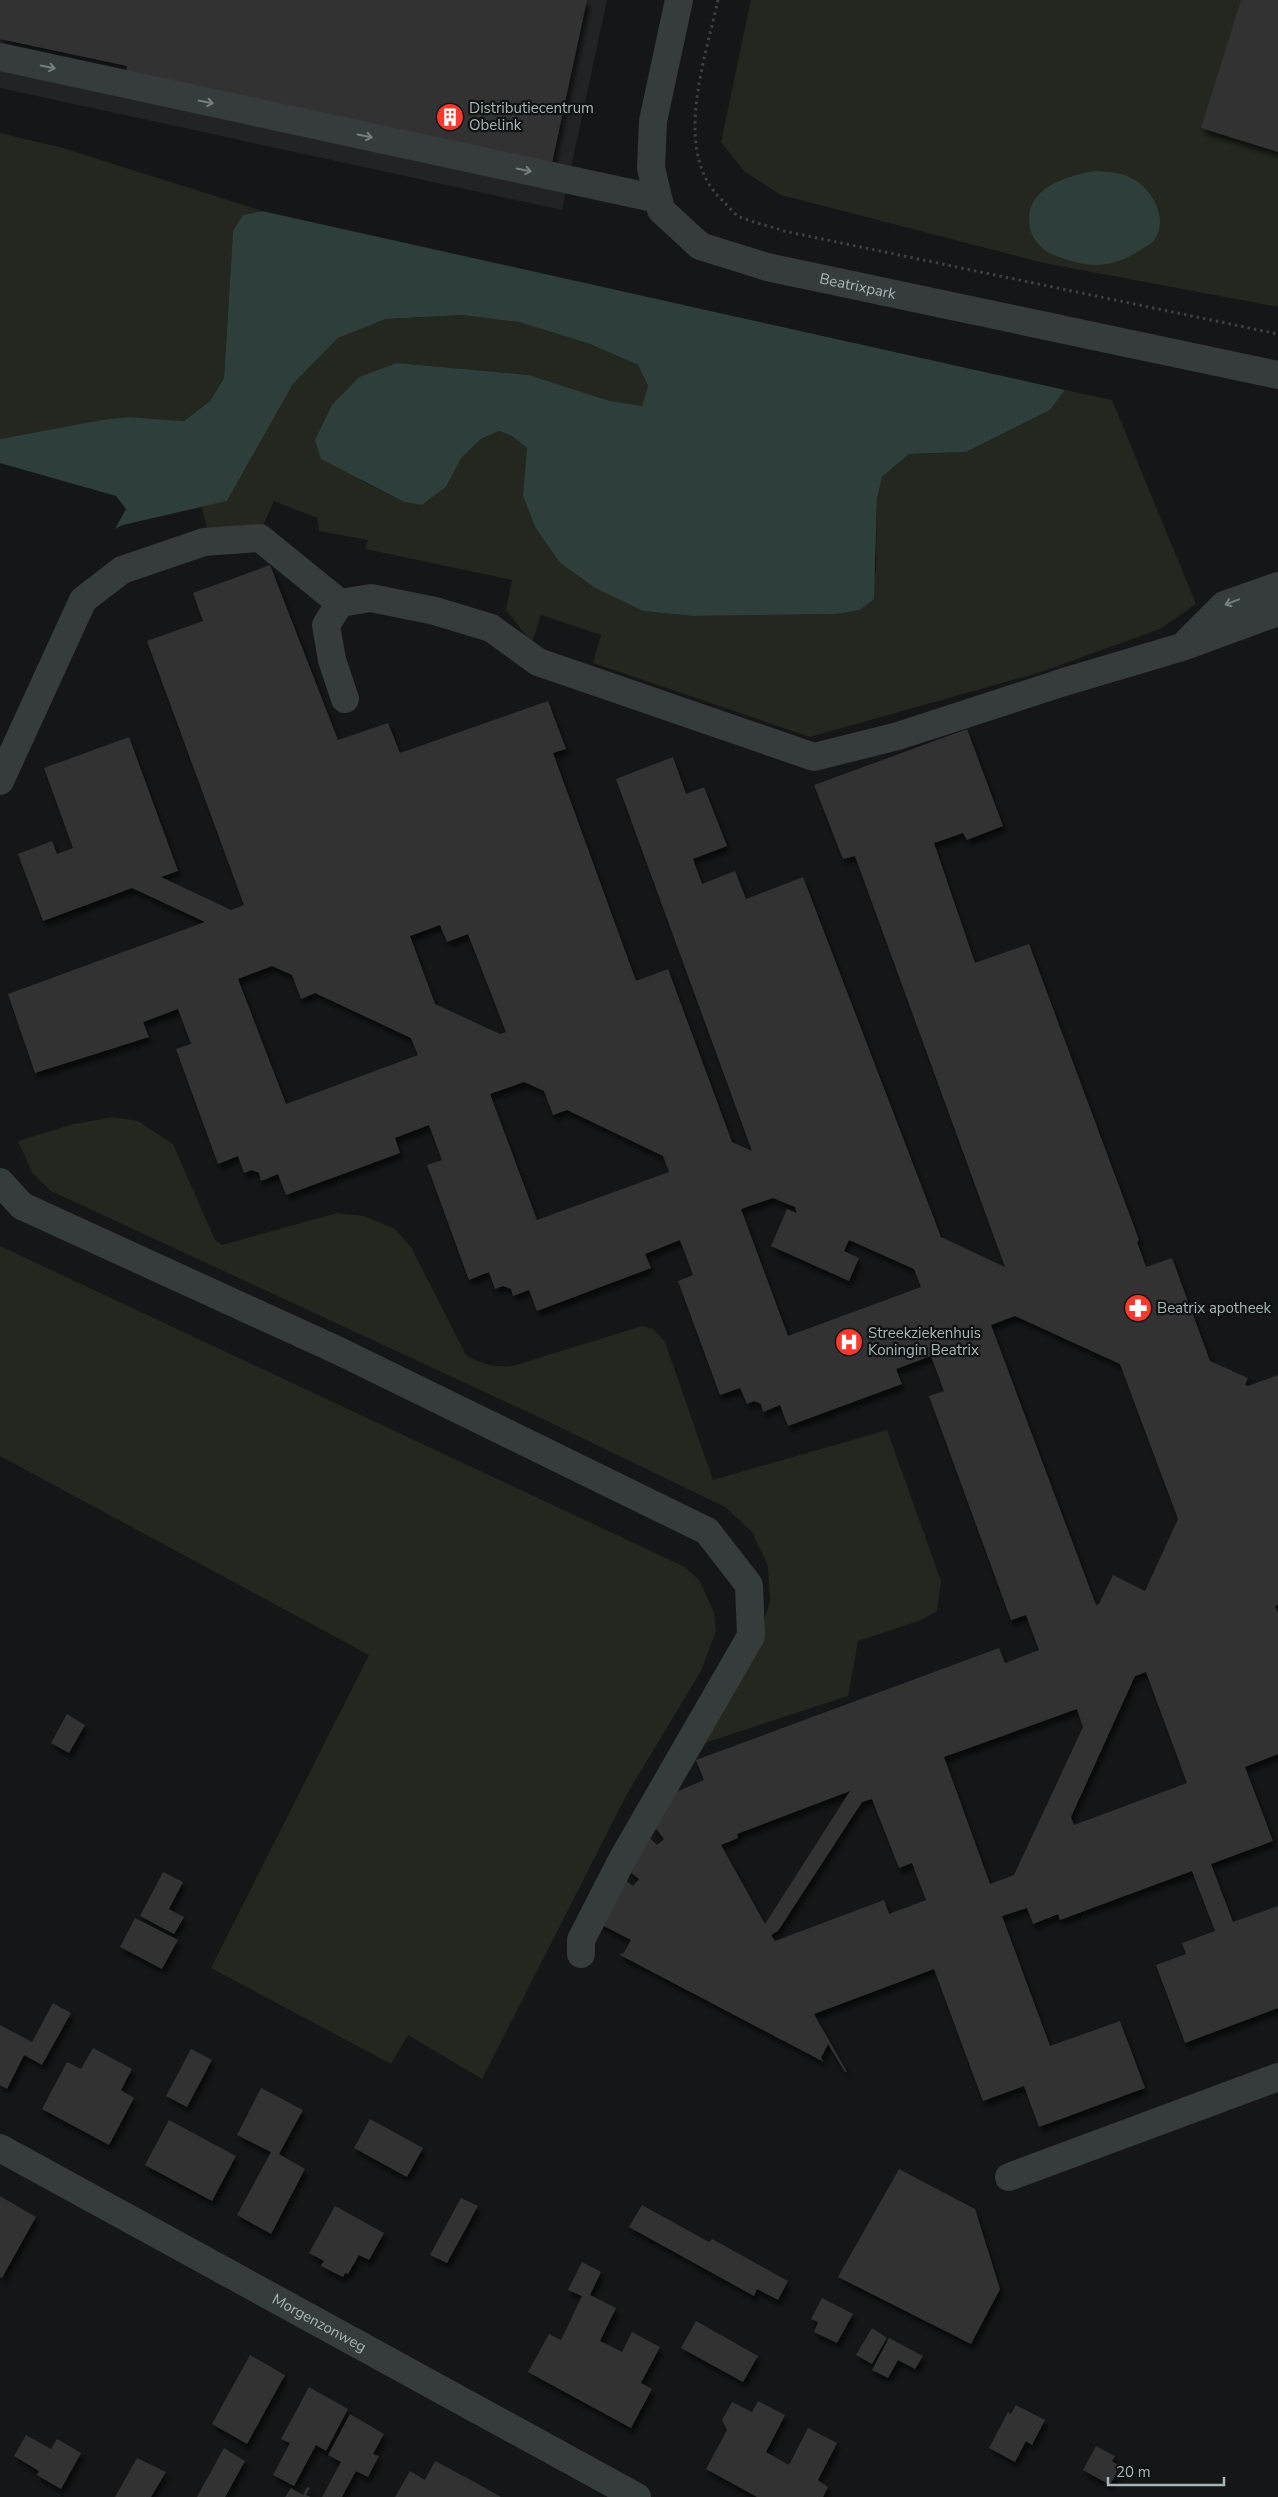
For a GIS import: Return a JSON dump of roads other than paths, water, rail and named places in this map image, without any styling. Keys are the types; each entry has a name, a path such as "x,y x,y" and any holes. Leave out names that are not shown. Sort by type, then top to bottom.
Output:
{"street":[{"name":"Beatrixpark","path":"679,0 653,121 651,168 661,210 700,246 767,267 1278,375"},
{"path":"0,57 658,199"},
{"path":"0,781 84,600 122,570 204,542 260,538 340,603 371,598 436,611 492,628 538,662 814,757 898,736 1064,682 1182,647 1278,612"},
{"path":"1182,647 1224,605 1278,586"},
{"path":"340,603 326,625 332,660 345,699"},
{"path":"0,1182 22,1206 339,1351 707,1531 749,1585 751,1636 623,1858 580,1940 581,1954"},
{"path":"1009,2177 1278,2077"},
{"name":"Morgenzonweg","path":"0,2148 638,2497"}],"place":[{"name":"Distributiecentrum Obelink","path":"450,117"},
{"name":"Beatrix apotheek","path":"1138,1308"},
{"name":"Streekziekenhuis Koningin Beatrix","path":"849,1342"}]}
